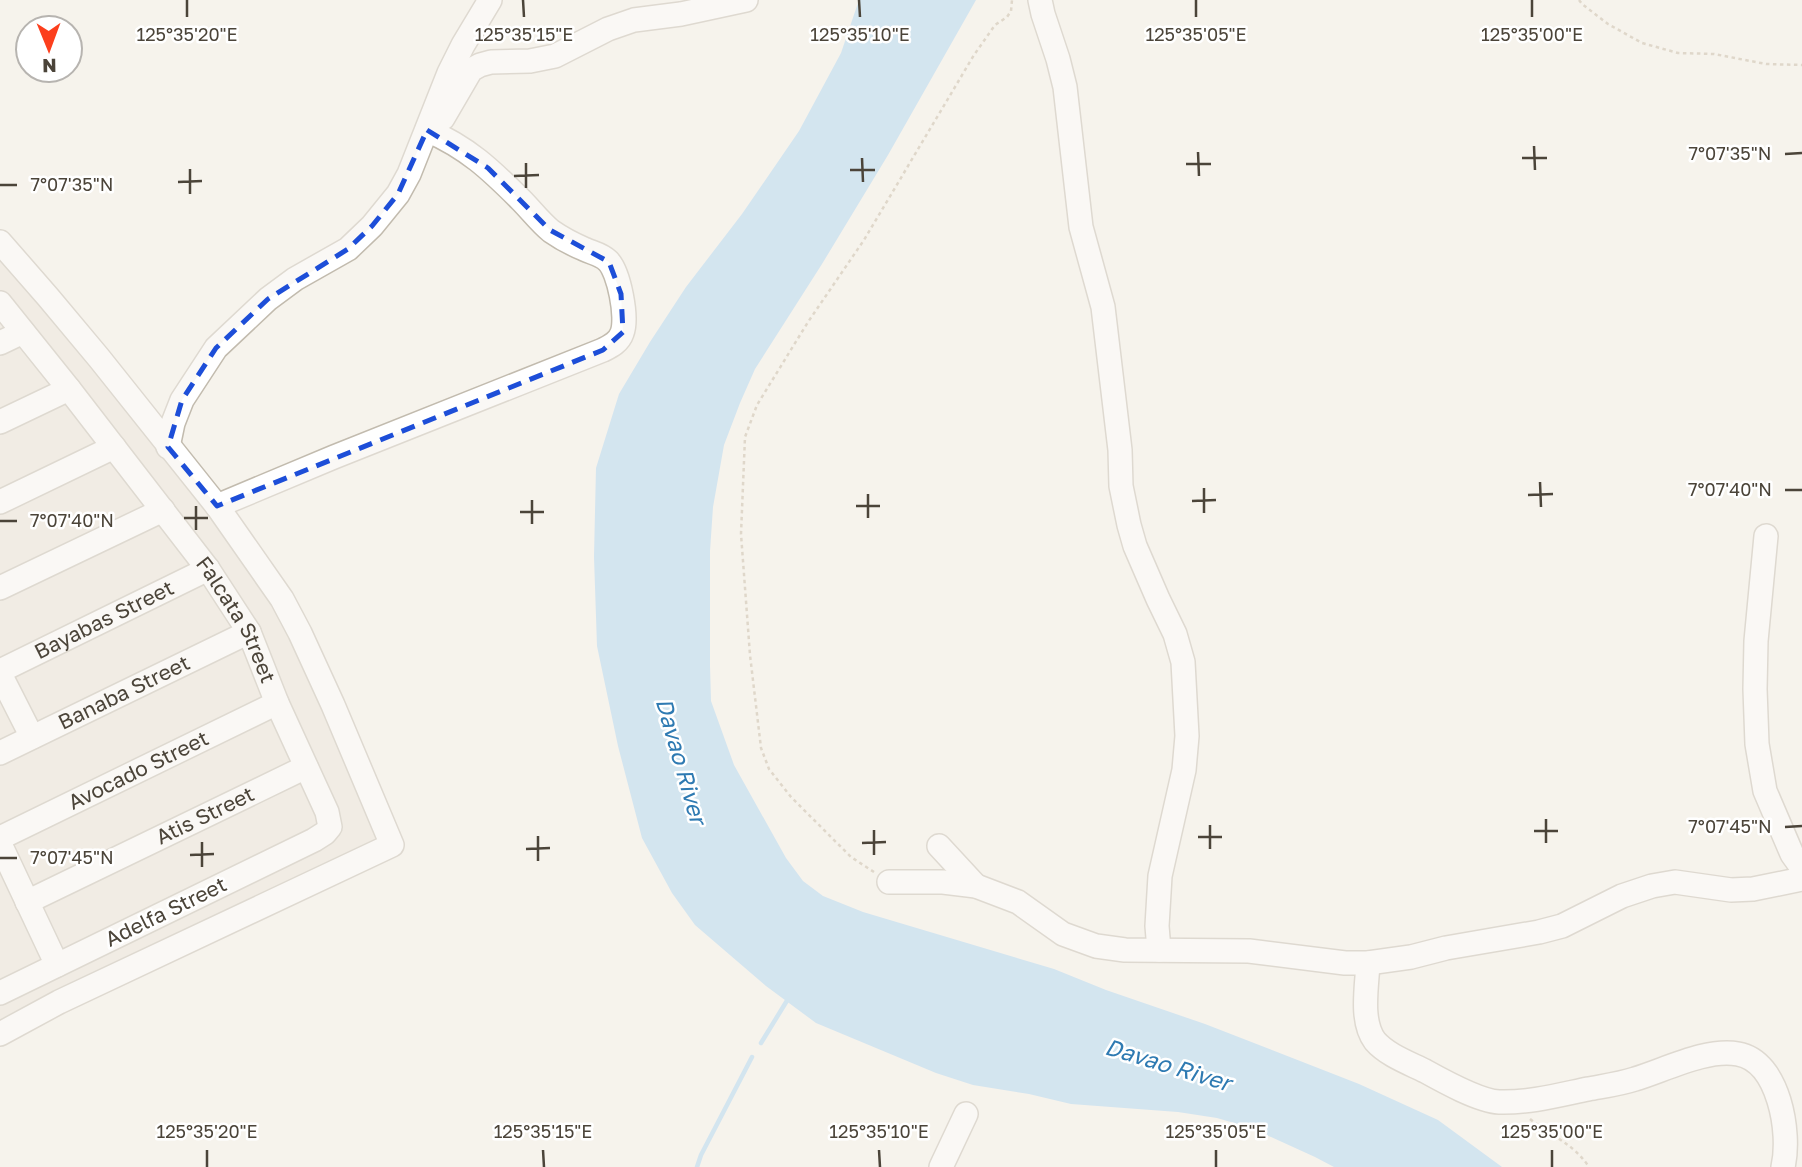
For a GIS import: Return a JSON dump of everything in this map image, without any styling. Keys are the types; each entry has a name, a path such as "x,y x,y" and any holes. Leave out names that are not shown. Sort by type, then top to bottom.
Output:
{"street":[{"path":"169,447 173,423 182,400 216,348 268,299 295,279 348,249 372,226 398,194 409,174 449,73 490,0"},
{"path":"427,130 441,121 471,71 480,65 555,56 608,29 634,20 681,14 746,0"},
{"path":"1040,0 1065,87 1081,227 1103,307 1120,450 1121,486 1129,525 1135,546 1175,634 1183,662 1187,736 1184,770 1160,876 1157,926 1159,950"},
{"path":"217,506 603,351 616,343 623,332 621,294 615,272 609,262 550,230 488,168 450,140 427,130"},
{"path":"0,242 82,338 217,506 282,599 333,705 392,845 59,1002 0,1034"},
{"name":"Falcata Street","path":"0,303 208,569 249,632 277,703 327,812 330,827"},
{"path":"0,343 23,332"},
{"path":"0,422 69,389"},
{"path":"0,502 114,447"},
{"path":"0,588 163,510"},
{"path":"1766,536 1756,641 1757,744 1765,791 1792,854 1802,868"},
{"name":"Bayabas Street","path":"0,673 208,569"},
{"name":"Banaba Street","path":"0,753 249,632"},
{"path":"0,673 32,737"},
{"name":"Avocado Street","path":"0,838 277,703"},
{"name":"Atis Street","path":"27,902 306,767"},
{"name":"Adelfa Street","path":"2,986 57,965 314,840 326,833 330,827"},
{"path":"0,844 57,965"},
{"path":"939,846 976,886"},
{"path":"889,882 976,886 1018,902 1063,934 1096,946 1125,950 1249,951 1346,963 1368,963 1411,957 1468,943 1562,926 1622,896 1663,884 1675,882 1731,890 1753,889 1802,879"},
{"path":"1368,963 1366,1008 1368,1025 1375,1040 1398,1057 1475,1095 1497,1101 1549,1097 1633,1080 1725,1052 1750,1058 1762,1067 1782,1111 1786,1134 1783,1167"},
{"path":"941,1167 967,1114"}],"path":[{"path":"889,882 851,857 791,797 768,769 761,748 750,655 741,534 745,437 757,405 808,322 864,240 974,55 995,25 1011,11 1012,0"},
{"path":"1579,0 1608,24 1642,43 1678,53 1713,54 1766,64 1802,65"},
{"path":"1517,1101 1531,1120 1571,1146 1589,1167"}],"highlighted area":[{"path":"427,130 488,168 550,230 609,262 621,294 623,332 603,350 217,506 168,447 182,400 216,348 268,299 348,249 372,226 398,194"}],"shaded area":[{"path":"0,261 93,366 215,517 282,617 380,840 0,1026"}],"water":[{"name":"Davao River","path":"859,0 976,0 888,155 755,369 724,445 713,507 710,551 711,701 734,765 786,858 803,881 823,896 863,912 1054,969 1359,1084 1438,1120 1502,1167 1334,1167 1251,1128 1217,1118 1178,1112 1071,1104 973,1085 936,1073 816,1023 766,986 695,925 672,893 642,838 618,746 597,646 594,557 596,468 619,394 686,287 742,214 799,131 841,53"}],"waterway":[{"path":"761,1043 788,999"},
{"path":"697,1167 752,1057"}]}
